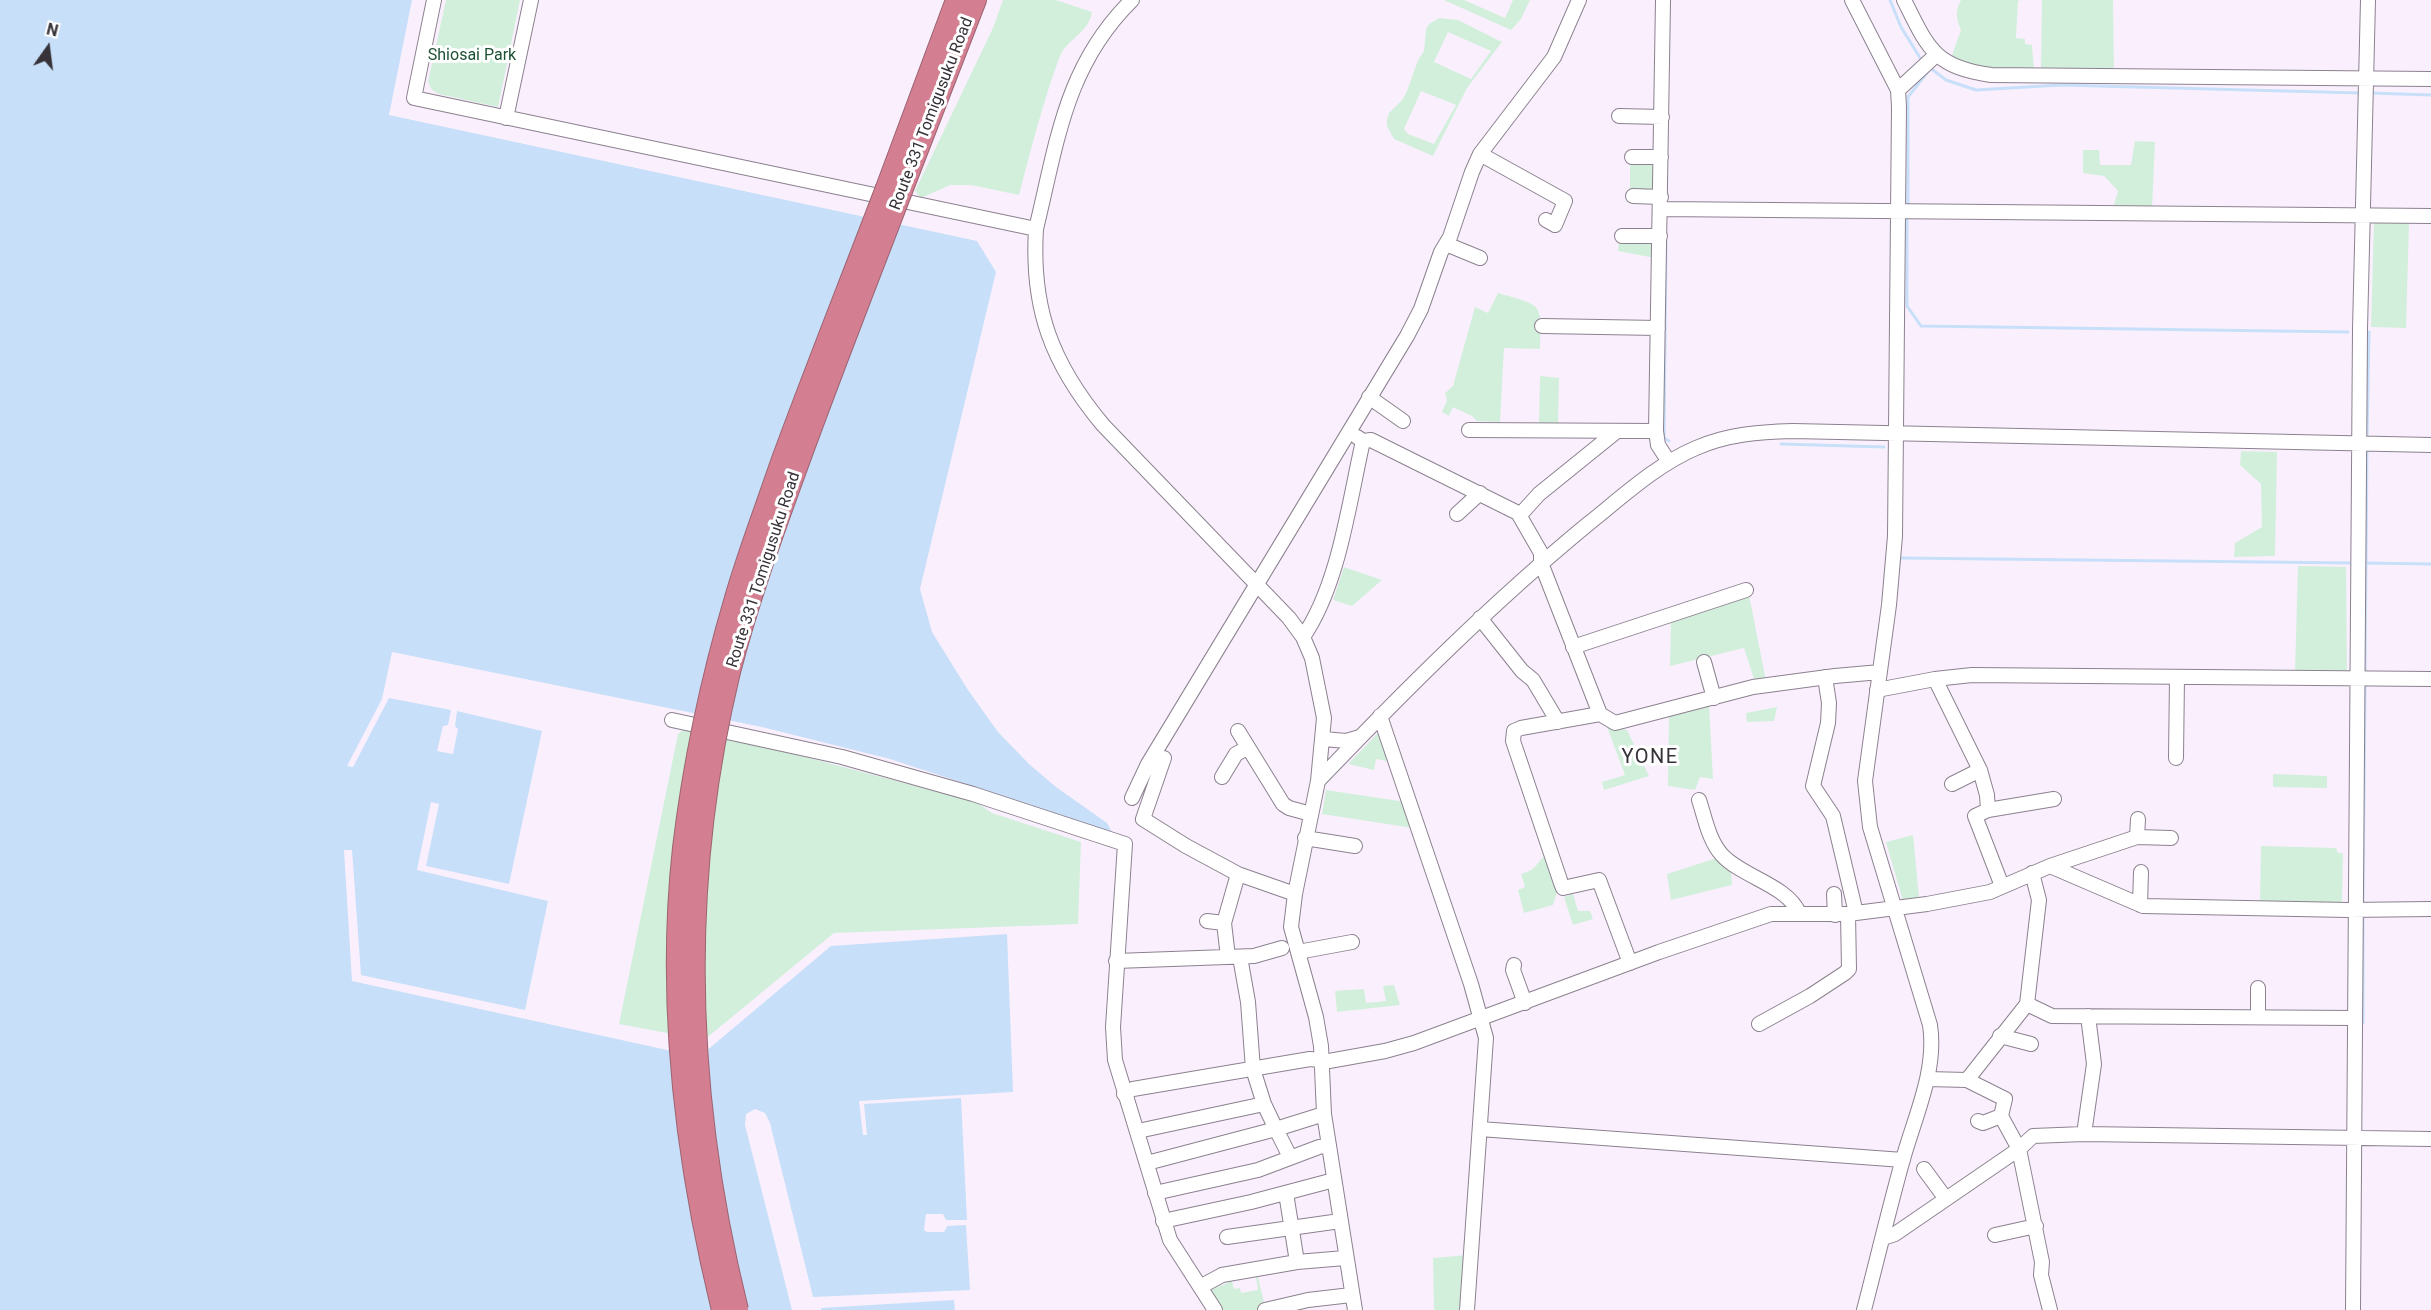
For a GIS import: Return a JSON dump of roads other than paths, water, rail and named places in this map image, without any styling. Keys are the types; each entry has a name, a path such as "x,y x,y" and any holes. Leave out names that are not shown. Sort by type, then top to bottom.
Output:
{"highway":[{"path":"945,0 942,14 949,45"},
{"name":"Route 331 Tomigusuku Road","path":"949,45 956,0"},
{"name":"Route 331 Tomigusuku Road","path":"738,1310 714,1208 702,1126 695,1050 693,971 696,890 703,818 717,732 730,672 764,558 894,190 949,45 976,0"},
{"path":"949,45 986,0"},
{"name":"Route 331 Tomigusuku Road","path":"722,1310 698,1203 687,1126 680,1050 677,975 678,921 683,850 690,800 703,724 738,586 799,414 894,190"}],"street":[{"path":"434,0 414,98 1036,230"},
{"path":"506,117 531,0"},
{"path":"1132,0 1098,39 1078,74 1070,96 1036,230 1036,278 1043,320 1057,358 1071,383 1103,425 1289,618 1303,637 1312,658 1321,694 1324,739 1318,781 1295,894 1292,927 1316,1017 1324,1114 1354,1310"},
{"path":"1132,798 1148,764 1420,309 1480,154 1554,57 1579,0"},
{"path":"1663,0 1656,431 1658,445 1670,462"},
{"path":"1852,0 1898,90 1895,536 1889,605 1865,781 1866,798 1870,827 1930,1025 1933,1044 1927,1078 1864,1310"},
{"path":"1904,0 1924,39 1936,55 1969,72 1991,75 2431,79"},
{"path":"2354,1310 2353,1138 2359,443 2368,0"},
{"path":"1898,90 1936,55"},
{"path":"1619,116 1662,117"},
{"path":"1480,154 1565,201 1555,225 1546,220"},
{"path":"1632,157 1661,158"},
{"path":"1633,196 1661,203 1898,211 2431,216"},
{"path":"1622,236 1660,237"},
{"path":"1446,244 1480,258"},
{"path":"1542,326 1658,328"},
{"path":"1369,397 1403,421"},
{"path":"1469,430 1656,431"},
{"path":"1348,431 1363,441 1371,440 1513,509 1520,515 1541,553 1541,563 1600,714 1615,723 1753,687 1880,672"},
{"path":"1520,515 1539,494 1617,431"},
{"path":"1318,781 1380,716 1480,618 1541,563 1637,484 1670,462 1701,446 1741,434 1793,431 2431,445"},
{"path":"1303,637 1317,614 1330,579 1363,441"},
{"path":"1457,514 1480,493"},
{"path":"1573,647 1746,590"},
{"path":"1480,618 1522,671 1533,681 1558,722"},
{"path":"1704,662 1714,698"},
{"path":"1877,690 1935,679 1972,675 2431,679"},
{"path":"1759,1024 1845,974 1849,969 1847,914 1833,816 1813,786 1828,723 1829,703 1825,677"},
{"path":"2176,758 2177,677"},
{"path":"1935,679 1980,770 1987,795 1988,810"},
{"path":"1600,714 1521,728 1514,731 1513,741 1563,888 1599,880 1630,963"},
{"path":"1380,716 1486,1038 1467,1310"},
{"path":"672,720 842,757 973,794 1125,844 1116,960 1113,1044 1124,1094 1138,1131 1170,1240 1215,1310"},
{"path":"1238,731 1283,804 1311,814"},
{"path":"1324,739 1346,741 1360,737"},
{"path":"1222,777 1236,754 1247,748"},
{"path":"1164,758 1143,819 1186,846 1238,874 1295,894"},
{"path":"1952,784 1980,770"},
{"path":"2002,886 1975,816 1988,810 2054,799"},
{"path":"1699,800 1714,844 1722,856 1779,891 1797,907 1799,913"},
{"path":"2137,837 2138,819"},
{"path":"1124,1094 1133,1089 1310,1059 1321,1061 1384,1051 1443,1034 1630,963 1771,914 1847,914 1927,904 1990,892 2050,866 2137,837 2171,838"},
{"path":"1305,838 1355,846"},
{"path":"2050,866 2140,905 2164,908 2431,909"},
{"path":"2140,905 2141,872"},
{"path":"1967,1080 2027,1004 2039,900 2032,873"},
{"path":"1238,874 1224,923 1248,1002 1253,1069 1264,1104 1290,1158"},
{"path":"1834,894 1847,914"},
{"path":"1207,921 1224,923"},
{"path":"1298,952 1352,942"},
{"path":"1116,960 1254,956 1282,948"},
{"path":"1514,965 1513,970 1525,1003"},
{"path":"2258,988 2258,1017"},
{"path":"2027,1004 2052,1016 2354,1017"},
{"path":"2084,1134 2094,1064 2088,1016"},
{"path":"2000,1036 2031,1044"},
{"path":"1927,1078 1967,1080 2011,1102 2001,1116 1983,1123 1978,1121"},
{"path":"1138,1131 1264,1104"},
{"path":"1147,1163 1324,1114"},
{"path":"2001,1116 2019,1149 2036,1226 2042,1262 2041,1275 2050,1310"},
{"path":"1480,1129 1903,1160"},
{"path":"1883,1238 1894,1234 1946,1199 2033,1137 2084,1134 2431,1139"},
{"path":"1155,1193 1258,1170 1329,1145"},
{"path":"1923,1169 1946,1199"},
{"path":"1163,1221 1334,1180"},
{"path":"1286,1193 1298,1262"},
{"path":"1227,1237 1340,1221"},
{"path":"1995,1235 2036,1226"},
{"path":"1200,1287 1222,1275 1298,1262 1346,1258"},
{"path":"1264,1310 1308,1300 1351,1295"}],"water":[{"path":"0,0 412,0 389,115 977,241 996,272 920,589 932,632 968,690 998,732 1029,764 1056,787 1107,823 1112,832 890,759 762,727 392,652 382,699 347,766 353,767 389,698 451,710 448,725 443,726 437,751 453,754 458,729 455,726 457,711 542,731 509,884 426,866 439,804 431,802 417,870 548,901 525,1010 361,975 352,850 344,850 352,981 699,1057 831,946 1007,934 1013,1092 859,1101 863,1135 867,1135 864,1104 961,1098 967,1220 946,1220 943,1214 926,1214 924,1230 944,1232 947,1226 966,1225 970,1290 813,1297 770,1123 765,1113 755,1109 746,1114 745,1125 792,1310 0,1310"},
{"path":"954,1300 955,1310 821,1310 821,1308"}],"waterway":[{"path":"1890,0 1901,27 1922,61"},
{"path":"1929,67 1946,80 1976,90 2061,85 2360,93"},
{"path":"1908,208 1908,97 1930,69"},
{"path":"2370,93 2431,95"},
{"path":"1907,215 1907,306 1921,326 2348,332"},
{"path":"1666,242 1664,438 1669,441"},
{"path":"2367,440 2369,332"},
{"path":"1781,444 1884,447"},
{"path":"2365,673 2367,447"},
{"path":"1901,558 2354,563"},
{"path":"2364,563 2431,564"},
{"path":"2363,903 2365,684"},
{"path":"2363,919 2363,1023"}],"district":[{"name":"YONE","path":"1650,758"}],"park label":[{"name":"Shiosai Park","path":"472,56"}]}
